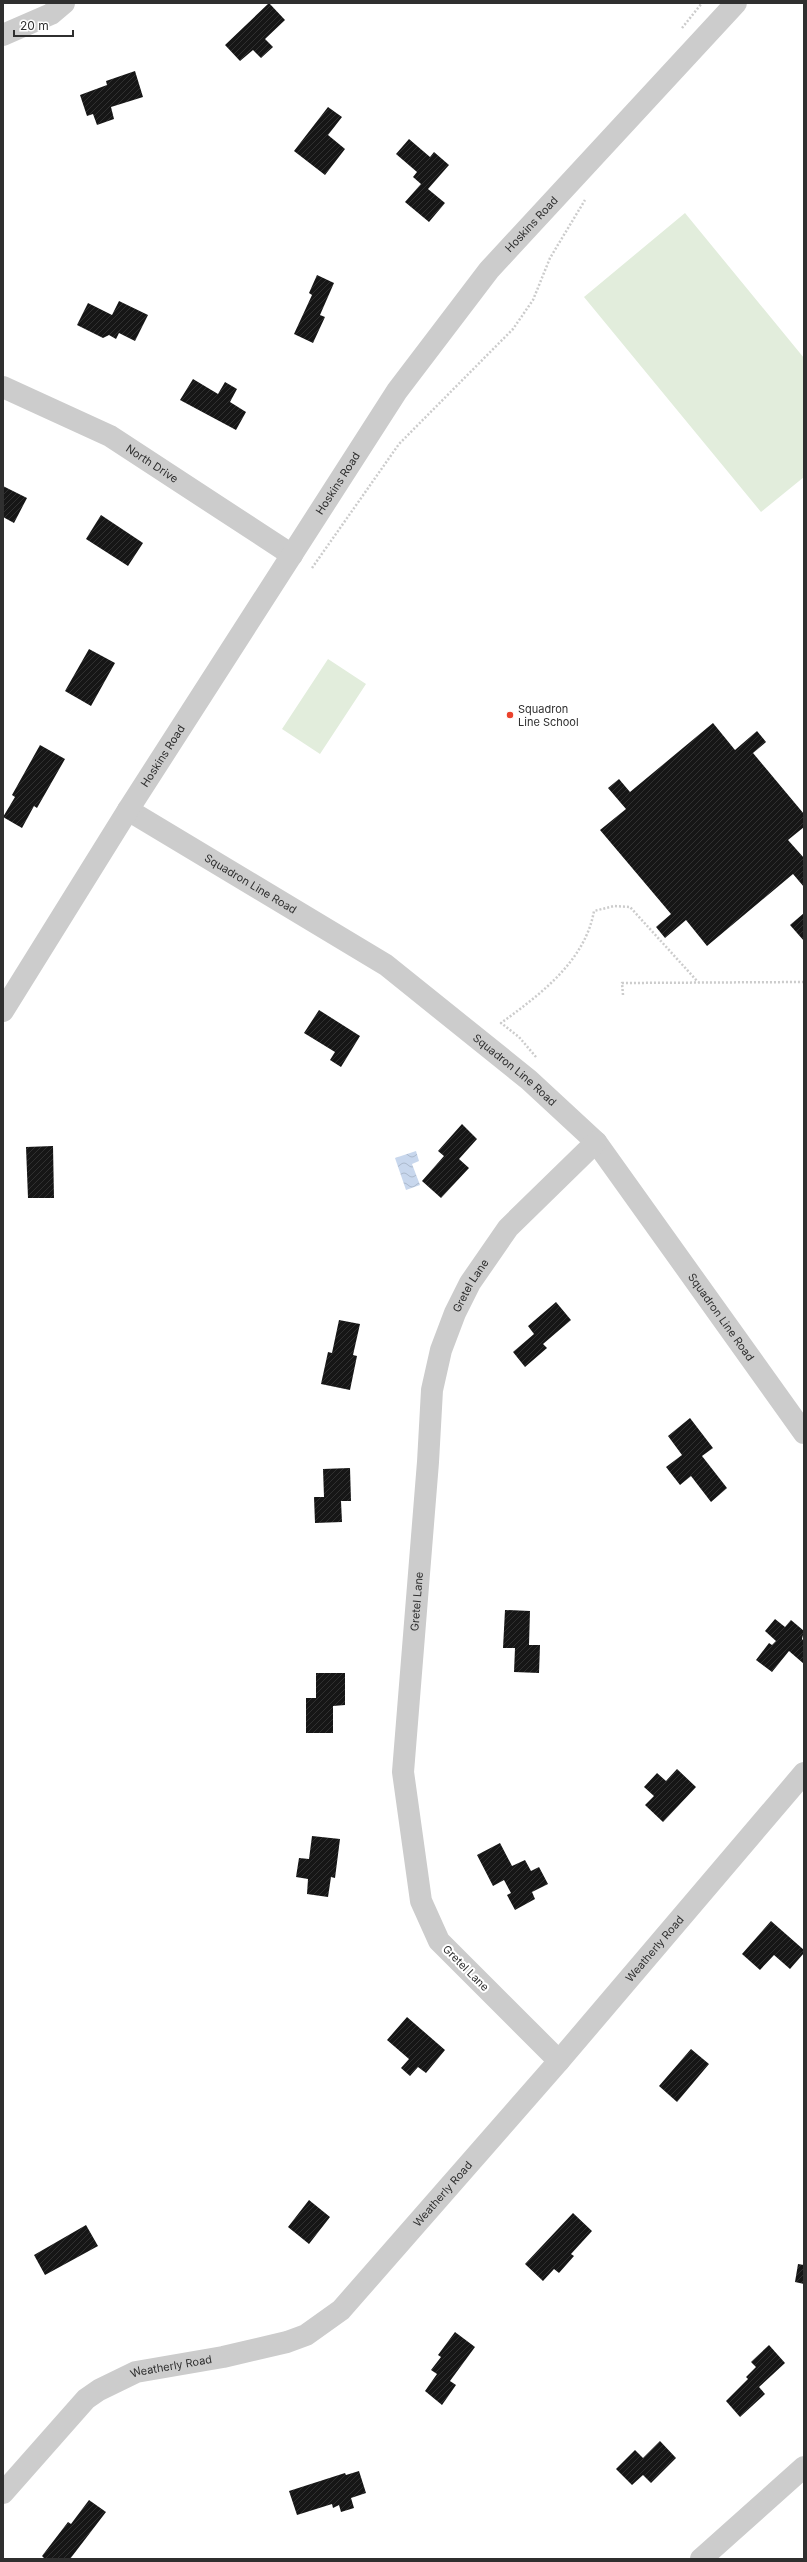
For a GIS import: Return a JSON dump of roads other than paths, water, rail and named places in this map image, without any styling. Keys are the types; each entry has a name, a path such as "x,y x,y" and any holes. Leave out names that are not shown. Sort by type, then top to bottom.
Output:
{"street":[{"path":"3,35 51,14 64,3"},
{"name":"Hoskins Road","path":"3,1011 128,810 397,391 484,276 736,3"},
{"name":"North Drive","path":"3,387 110,436 292,555"},
{"name":"Squadron Line Road","path":"128,810 386,965 497,1052 596,1142 804,1433"},
{"name":"Gretel Lane","path":"559,2061 439,1941 421,1901 403,1772 428,1462 432,1390 441,1350 455,1313 470,1283 508,1228 596,1142"},
{"name":"Weatherly Road","path":"3,2493 86,2399 99,2390 136,2372 223,2357 287,2342 306,2335 324,2324 341,2310 559,2061 804,1774"},
{"path":"701,2559 804,2467"}],"water":[{"path":"416,1151 419,1161 412,1164 420,1185 406,1190 395,1158"}],"place":[{"name":"Squadron Line School","path":"510,715"}]}
